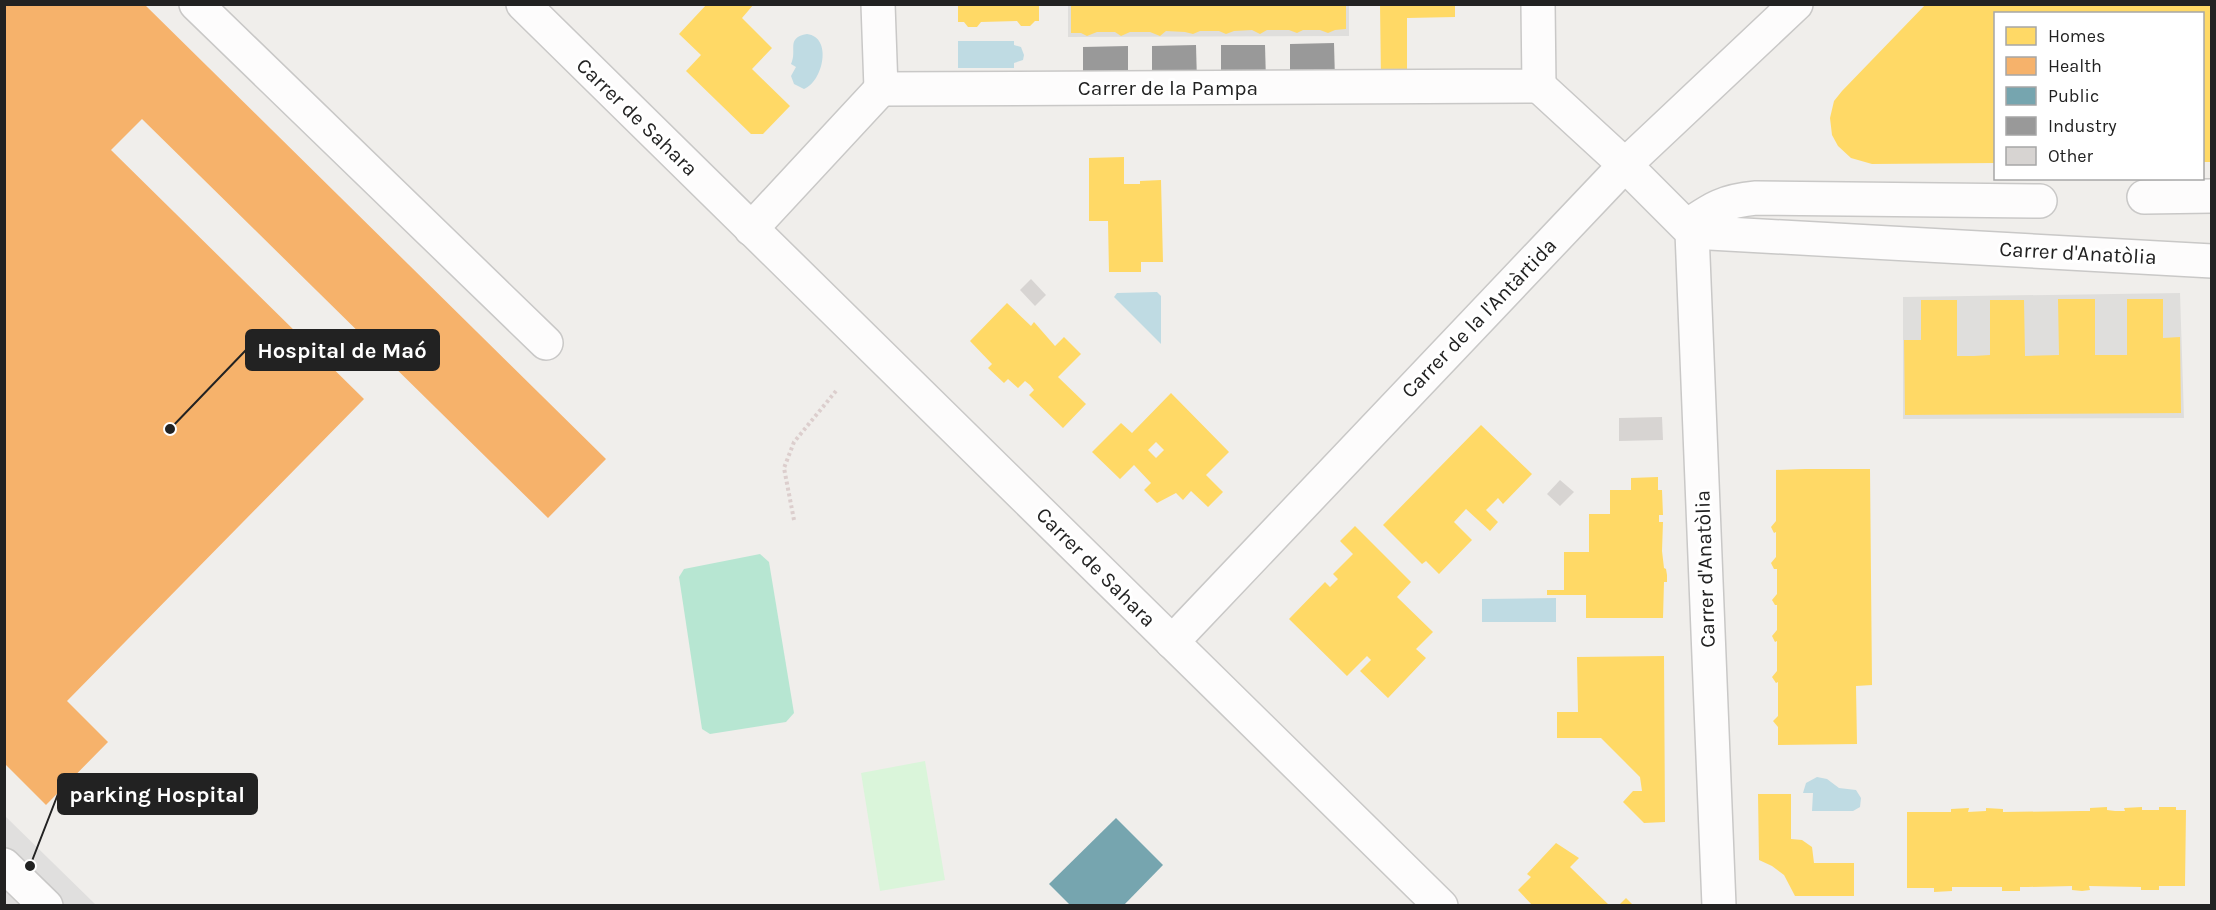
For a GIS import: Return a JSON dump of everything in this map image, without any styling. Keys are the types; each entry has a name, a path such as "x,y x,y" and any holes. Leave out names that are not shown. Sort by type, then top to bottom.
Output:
{"street":[{"path":"196,4 546,343"},
{"name":"Carrer de Sahara","path":"523,4 1441,906"},
{"path":"751,229 881,89 878,4"},
{"path":"1538,4 1539,86 1626,165 1690,229 1713,208 1733,200 1756,198 2040,201"},
{"name":"Carrer de la l'Antàrtida","path":"1172,642 1626,165 1796,4"},
{"name":"Carrer de la Pampa","path":"881,89 1539,86"},
{"path":"2144,197 2211,196"},
{"name":"Carrer d'Anatòlia","path":"1719,906 1690,229 2211,261"},
{"path":"4,865 46,906"}],"path":[{"path":"794,520 784,468 794,442 836,391"}],"shaded area":[{"path":"1068,5 1349,5 1349,36 1068,37"},
{"path":"2180,293 2184,418 1903,419 1903,297"},
{"path":"5,816 96,905 5,905"}],"green space":[{"path":"760,554 769,562 794,713 786,722 710,734 702,729 679,577 684,569"},
{"path":"925,761 945,880 880,891 861,773"}],"water":[{"path":"807,34 815,37 820,43 822,60 816,78 804,89 794,84 791,76 796,67 791,64 796,38"},
{"path":"958,41 1014,41 1014,45 1021,47 1023,60 1014,63 1014,68 958,68"},
{"path":"1157,292 1161,296 1161,344 1114,297 1117,293"},
{"path":"1556,598 1556,622 1482,622 1482,599"},
{"path":"1817,777 1827,779 1839,788 1856,790 1861,798 1860,807 1853,811 1812,811 1813,793 1803,793 1806,783"}],"building: Homes":[{"path":"707,4 754,4 742,18 772,48 752,69 790,106 763,134 751,134 686,71 701,55 679,34"},
{"path":"958,4 1039,4 1039,21 1035,21 1030,26 1021,26 1017,21 981,22 977,27 968,27 964,22 958,22"},
{"path":"1071,4 1346,4 1346,29 1328,33 1320,30 1303,30 1297,33 1289,30 1267,30 1260,34 1252,30 1226,34 1219,31 1200,31 1193,34 1166,31 1160,36 1150,32 1130,32 1121,36 1115,32 1097,32 1087,36 1081,33 1071,33"},
{"path":"1380,4 1455,4 1455,17 1407,18 1407,79 1381,79"},
{"path":"1926,4 2211,4 2211,162 2204,162 2204,12 1994,12 1994,163 1872,164 1851,158 1838,146 1832,135 1830,118 1834,101"},
{"path":"1124,157 1124,184 1161,180 1163,262 1141,262 1141,272 1109,272 1108,221 1089,221 1089,158"},
{"path":"2058,299 2095,299 2095,355 2127,355 2127,299 2163,299 2163,338 2180,337 2181,413 1905,415 1904,340 1921,340 1921,300 1957,300 1957,356 1974,356 1990,355 1990,300 2024,300 2025,356 2059,355"},
{"path":"1007,303 1031,326 1034,322 1055,346 1064,337 1081,354 1058,377 1086,404 1063,428 1029,395 1034,390 1030,385 1025,381 1018,388 1008,379 1004,383 988,368 992,364 970,341"},
{"path":"1171,393 1229,452 1206,475 1223,492 1208,507 1191,491 1183,500 1176,493 1157,503 1144,490 1151,483 1134,465 1120,479 1092,452 1121,423 1132,433","holes":["1156,442 1164,450 1156,458 1148,450"]},
{"path":"1481,425 1532,474 1503,504 1498,498 1486,510 1498,522 1490,531 1466,509 1454,522 1472,540 1439,574 1426,561 1422,564 1383,525"},
{"path":"1870,469 1872,685 1856,686 1857,744 1778,745 1778,727 1773,721 1778,716 1778,682 1776,683 1772,677 1777,671 1777,641 1775,642 1772,636 1777,630 1777,605 1772,600 1777,594 1777,569 1774,569 1771,563 1776,557 1776,532 1774,533 1771,527 1776,521 1776,470"},
{"path":"1658,477 1658,490 1662,490 1663,515 1659,515 1659,522 1663,522 1662,551 1667,575 1667,582 1664,582 1663,618 1586,618 1586,595 1547,595 1547,590 1564,590 1564,552 1589,552 1589,514 1610,514 1610,490 1631,490 1631,478"},
{"path":"1355,526 1411,582 1397,597 1433,632 1416,649 1426,658 1388,698 1360,671 1371,660 1367,656 1347,676 1289,619 1325,582 1330,587 1338,579 1333,574 1353,554 1340,541"},
{"path":"1664,656 1665,822 1644,823 1623,802 1633,791 1642,791 1640,777 1601,738 1557,738 1557,712 1578,712 1577,657"},
{"path":"1758,794 1791,794 1791,839 1802,840 1812,847 1814,863 1854,863 1854,896 1795,896 1784,875 1759,860"},
{"path":"2107,807 2107,810 2115,811 2142,807 2142,810 2176,807 2176,810 2186,810 2185,886 2159,886 2159,890 2141,890 2141,887 2089,886 2090,890 2082,891 2072,890 2072,886 2020,887 2020,891 2002,891 2002,887 1952,887 1952,891 1934,892 1934,888 1907,888 1907,812 1951,812 1951,809 1969,808 1968,812 1986,811 1986,808 2003,809 2003,812 2090,811 2090,808"},
{"path":"1556,843 1579,858 1570,867 1610,906 1533,906 1518,890 1531,877 1527,874"},
{"path":"1626,898 1634,906 1618,906"}],"building: Health":[{"path":"4,4 144,4 606,459 548,518 142,119 111,150 364,399 67,701 108,742 46,805 4,763"}],"building: Public":[{"path":"1116,818 1163,865 1123,906 1071,906 1049,884"}],"building: Industry":[{"path":"1334,43 1335,80 1290,80 1290,44"},
{"path":"1196,45 1197,82 1152,83 1152,46"},
{"path":"1221,45 1265,45 1266,81 1221,82"},
{"path":"1128,46 1128,82 1083,83 1083,47"}],"building: Other":[{"path":"1031,279 1046,295 1035,306 1020,290"},
{"path":"1662,417 1663,440 1619,441 1619,418"},
{"path":"1560,480 1574,492 1560,506 1547,494"}],"place":[{"name":"Hospital de Maó","path":"170,429"},
{"name":"parking Hospital","path":"30,866"}]}
